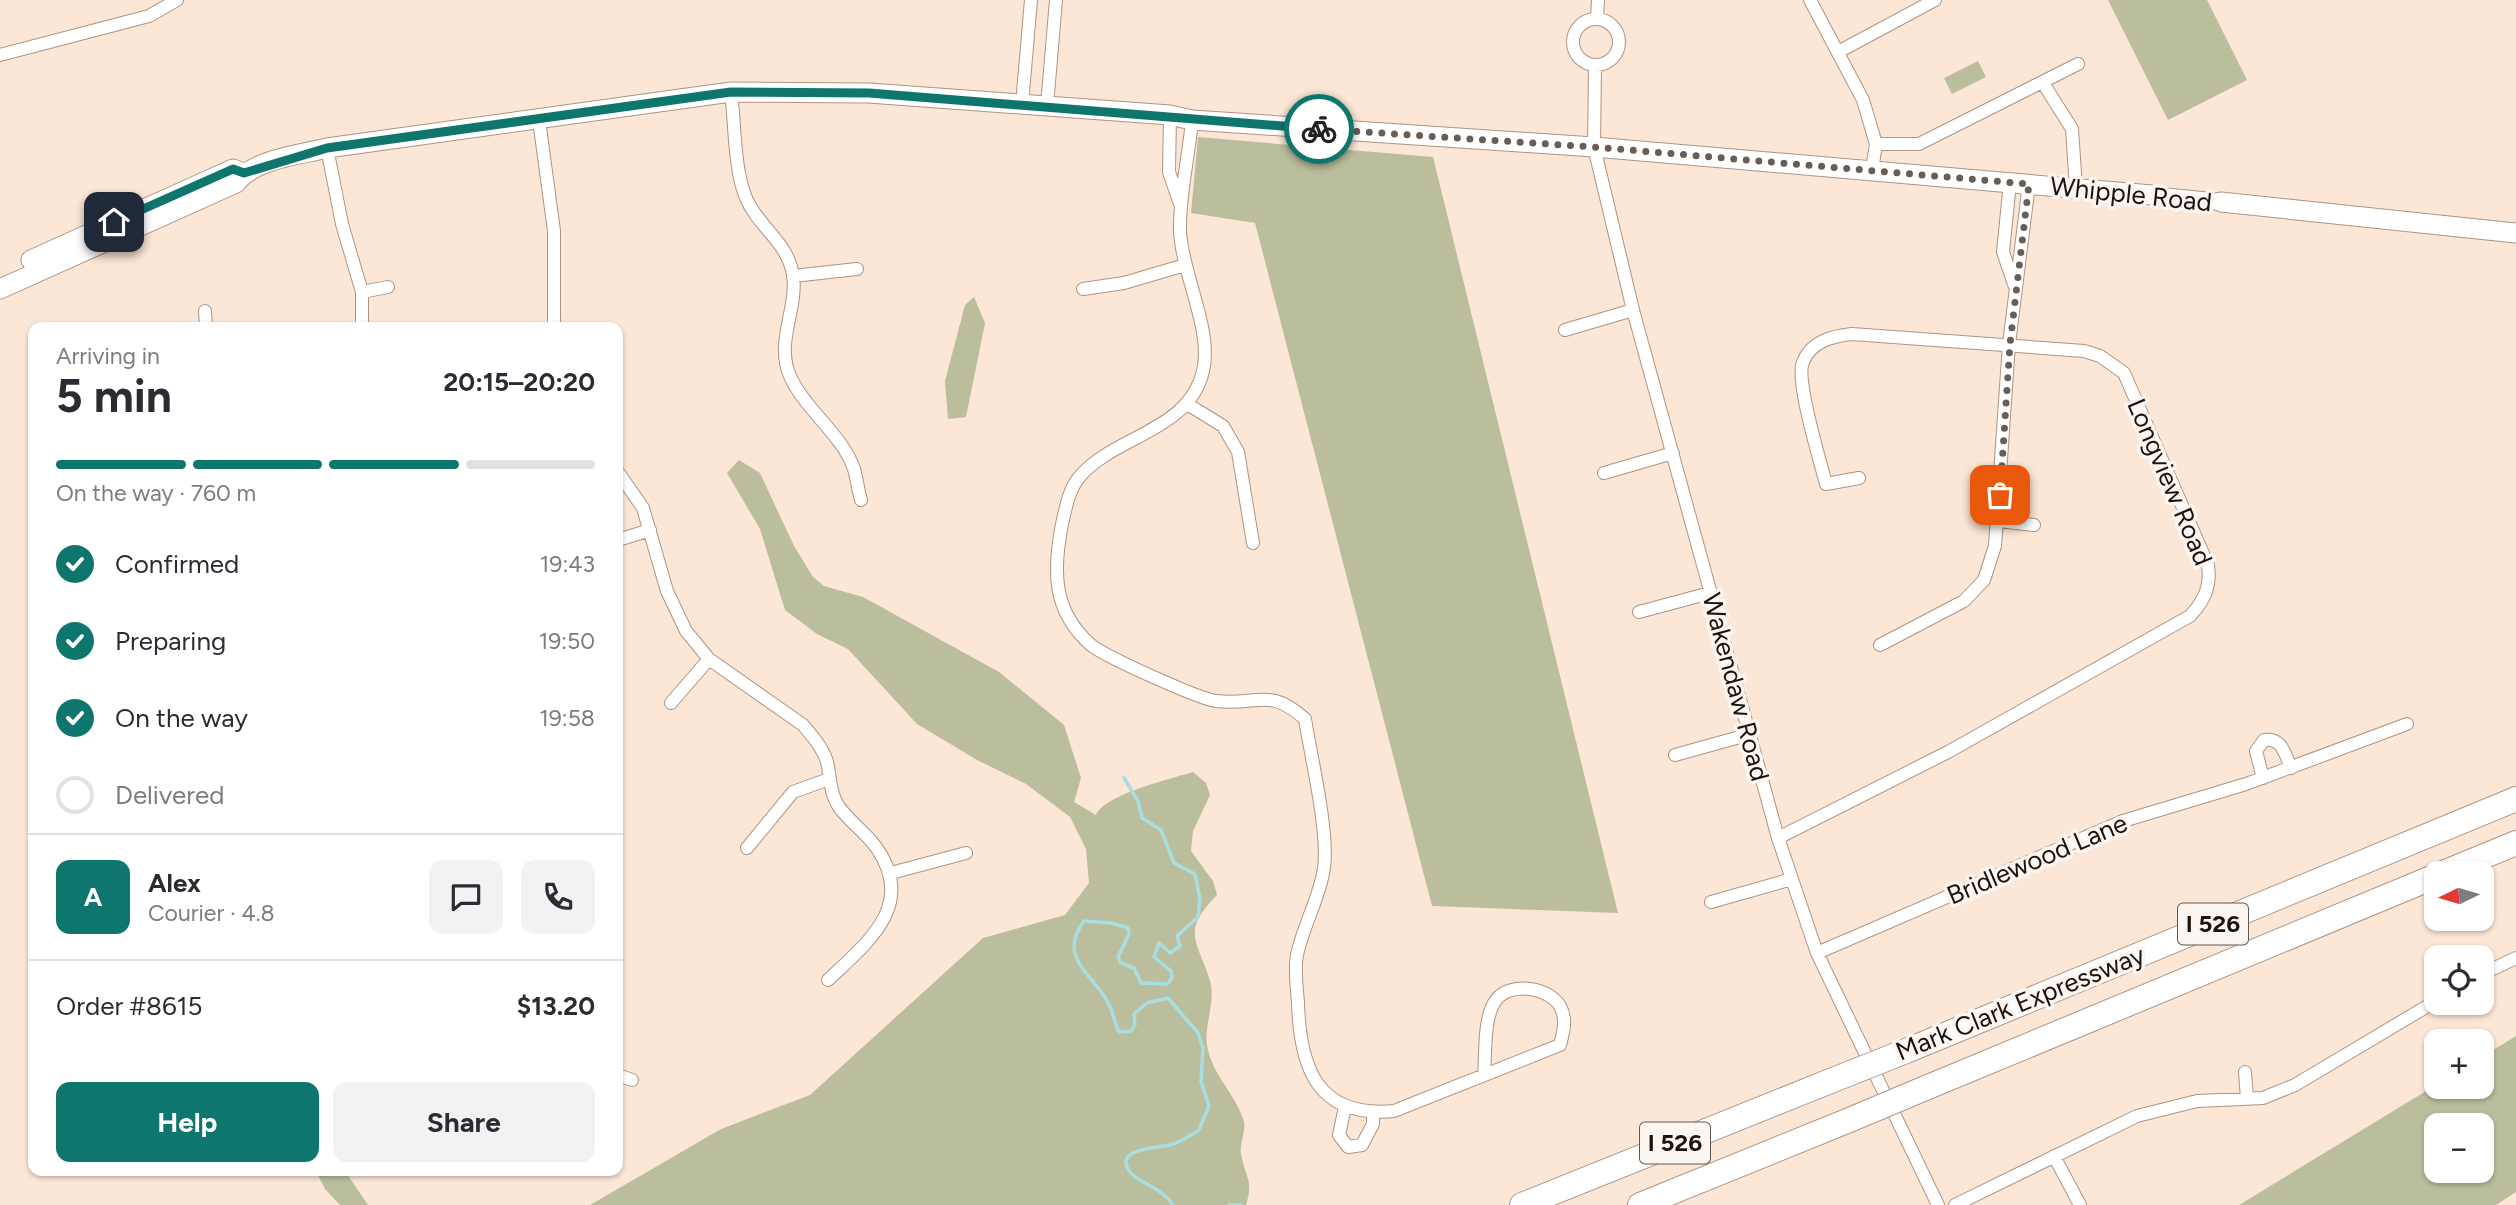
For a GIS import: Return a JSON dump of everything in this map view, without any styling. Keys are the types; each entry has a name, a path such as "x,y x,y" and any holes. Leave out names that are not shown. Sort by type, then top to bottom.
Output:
{"highway":[{"name":"Mark Clark Expressway","path":"1522,1205 1911,1049 2516,799"},
{"path":"2472,861 2516,843"},
{"name":"Mark Clark Expressway","path":"1640,1205 2424,881"}],"main road":[{"name":"Whipple Road","path":"0,289 236,183 244,173 327,148 731,92 869,93 1022,104 1170,115 1192,120 1594,147 2152,195"},
{"name":"Whipple Road","path":"0,275 233,169 244,173"},
{"name":"Whipple Road","path":"2221,202 2516,233"}],"street":[{"path":"0,55 149,16 177,0"},
{"path":"1022,104 1031,0"},
{"path":"1047,106 1056,0"},
{"path":"1597,18 1598,0"},
{"path":"1810,0 1871,118 1876,144 1872,170"},
{"path":"1838,52 1935,0"},
{"path":"1597,18 1612,24 1617,31 1619,47 1611,61 1595,65 1582,60 1573,41 1578,27 1597,18"},
{"path":"1876,144 1919,144 2078,64"},
{"name":"Wakendaw Road","path":"1595,65 1594,147 1633,310 1778,838 1817,953 1938,1205"},
{"path":"2043,83 2072,129 2076,188"},
{"path":"731,92 745,196 754,214 786,252 793,276 785,330 789,373 798,393 854,468 861,500"},
{"path":"1170,115 1169,172 1182,208"},
{"path":"539,120 555,241 554,322"},
{"path":"1192,120 1180,230 1203,349 1203,371 1187,404 1167,421 1098,460 1080,476 1067,500 1055,559 1056,583 1076,630 1093,647 1215,701 1266,699 1287,702 1305,719 1323,836 1324,867 1296,958 1299,1042 1305,1064 1318,1085 1345,1107 1373,1113 1394,1111 1560,1045 1565,1025 1561,1008 1548,993 1517,990 1504,992 1494,1001 1484,1074"},
{"path":"327,148 342,224 362,292 362,322"},
{"path":"2016,291 2003,252 2019,183"},
{"path":"1880,645 1964,601 1984,580 1995,545 2016,291 2019,183"},
{"name":"Whipple Road","path":"2152,195 2221,202"},
{"path":"1083,289 1124,283 1185,265"},
{"path":"793,276 857,269"},
{"path":"362,292 388,287"},
{"path":"1565,330 1633,310"},
{"path":"205,311 206,322"},
{"name":"Longview Road","path":"1778,838 1948,752 2190,616 2202,604 2210,579 2208,565 2124,373 2100,356 2084,351 1852,334 1831,337 1814,346 1802,362 1801,384 1826,484 1859,478"},
{"path":"1187,404 1223,426 1238,452 1253,543"},
{"path":"1604,473 1673,453"},
{"path":"623,479 643,508 675,611 709,659 803,725 823,754 838,804 874,845 891,873 888,910 881,926 828,980"},
{"path":"1999,521 2034,525"},
{"path":"623,538 650,530"},
{"path":"1639,612 1710,593"},
{"path":"671,703 709,659"},
{"name":"Bridlewood Lane","path":"1817,953 2123,821 2263,778 2407,724"},
{"path":"1675,755 1748,735"},
{"path":"2263,778 2256,751 2264,740 2270,739 2281,745 2291,768"},
{"path":"747,848 793,792 829,779"},
{"path":"891,873 966,853"},
{"path":"1711,902 1792,879"},
{"path":"2494,968 2516,958"},
{"path":"1955,1205 2148,1113 2197,1101 2263,1098 2295,1085 2424,1008"},
{"path":"2245,1072 2247,1098"},
{"path":"623,1077 632,1080"},
{"path":"1345,1107 1339,1135 1348,1147 1362,1145 1373,1124 1373,1113"},
{"path":"2054,1156 2080,1205"}],"green space":[{"path":"2108,0 2207,0 2247,80 2168,120"},
{"path":"1978,61 1986,77 1952,94 1944,78"},
{"path":"1198,137 1433,157 1618,913 1432,906 1255,223 1191,213"},
{"path":"974,297 985,323 966,417 948,419 945,381 965,305"},
{"path":"739,460 760,473 794,546 813,577 824,586 863,597 999,672 1064,725 1081,778 1074,802 1096,815 1102,807 1125,794 1193,772 1206,783 1210,795 1193,831 1191,851 1213,881 1217,895 1198,919 1195,938 1211,989 1207,1045 1214,1066 1244,1122 1241,1150 1249,1184 1246,1205 590,1205 721,1129 810,1095 983,938 1065,915 1089,883 1086,849 1070,817 1026,784 977,760 917,724 848,649 817,634 785,610 760,529 727,473"},
{"path":"2516,1036 2516,1192 2496,1205 2239,1205 2424,1092 2424,1099 2494,1099 2494,1050"},
{"path":"318,1176 348,1176 368,1205 340,1205 325,1189"}],"waterway":[{"path":"1124,778 1138,801 1142,818 1161,830 1174,863 1195,874 1200,899 1198,917 1177,936 1180,946 1170,953 1159,943 1154,957 1171,971 1172,978 1167,984 1141,983 1134,968 1121,963 1118,957 1129,934 1128,928 1112,923 1084,921 1074,945 1075,955 1107,1001 1119,1032 1131,1031 1135,1025 1134,1014 1147,1003 1168,998 1198,1033 1203,1048 1201,1082 1209,1106 1199,1130 1174,1144 1132,1154 1127,1158 1126,1164 1134,1176 1162,1194 1173,1205"},
{"path":"1229,1205 1241,1205"}],"way so far":[{"path":"1319,129 1594,147 2029,184 2010,344 2000,495"}],"route":[{"path":"114,222 233,169 244,173 285,158 327,148 731,92 869,93 1319,129"}]}
